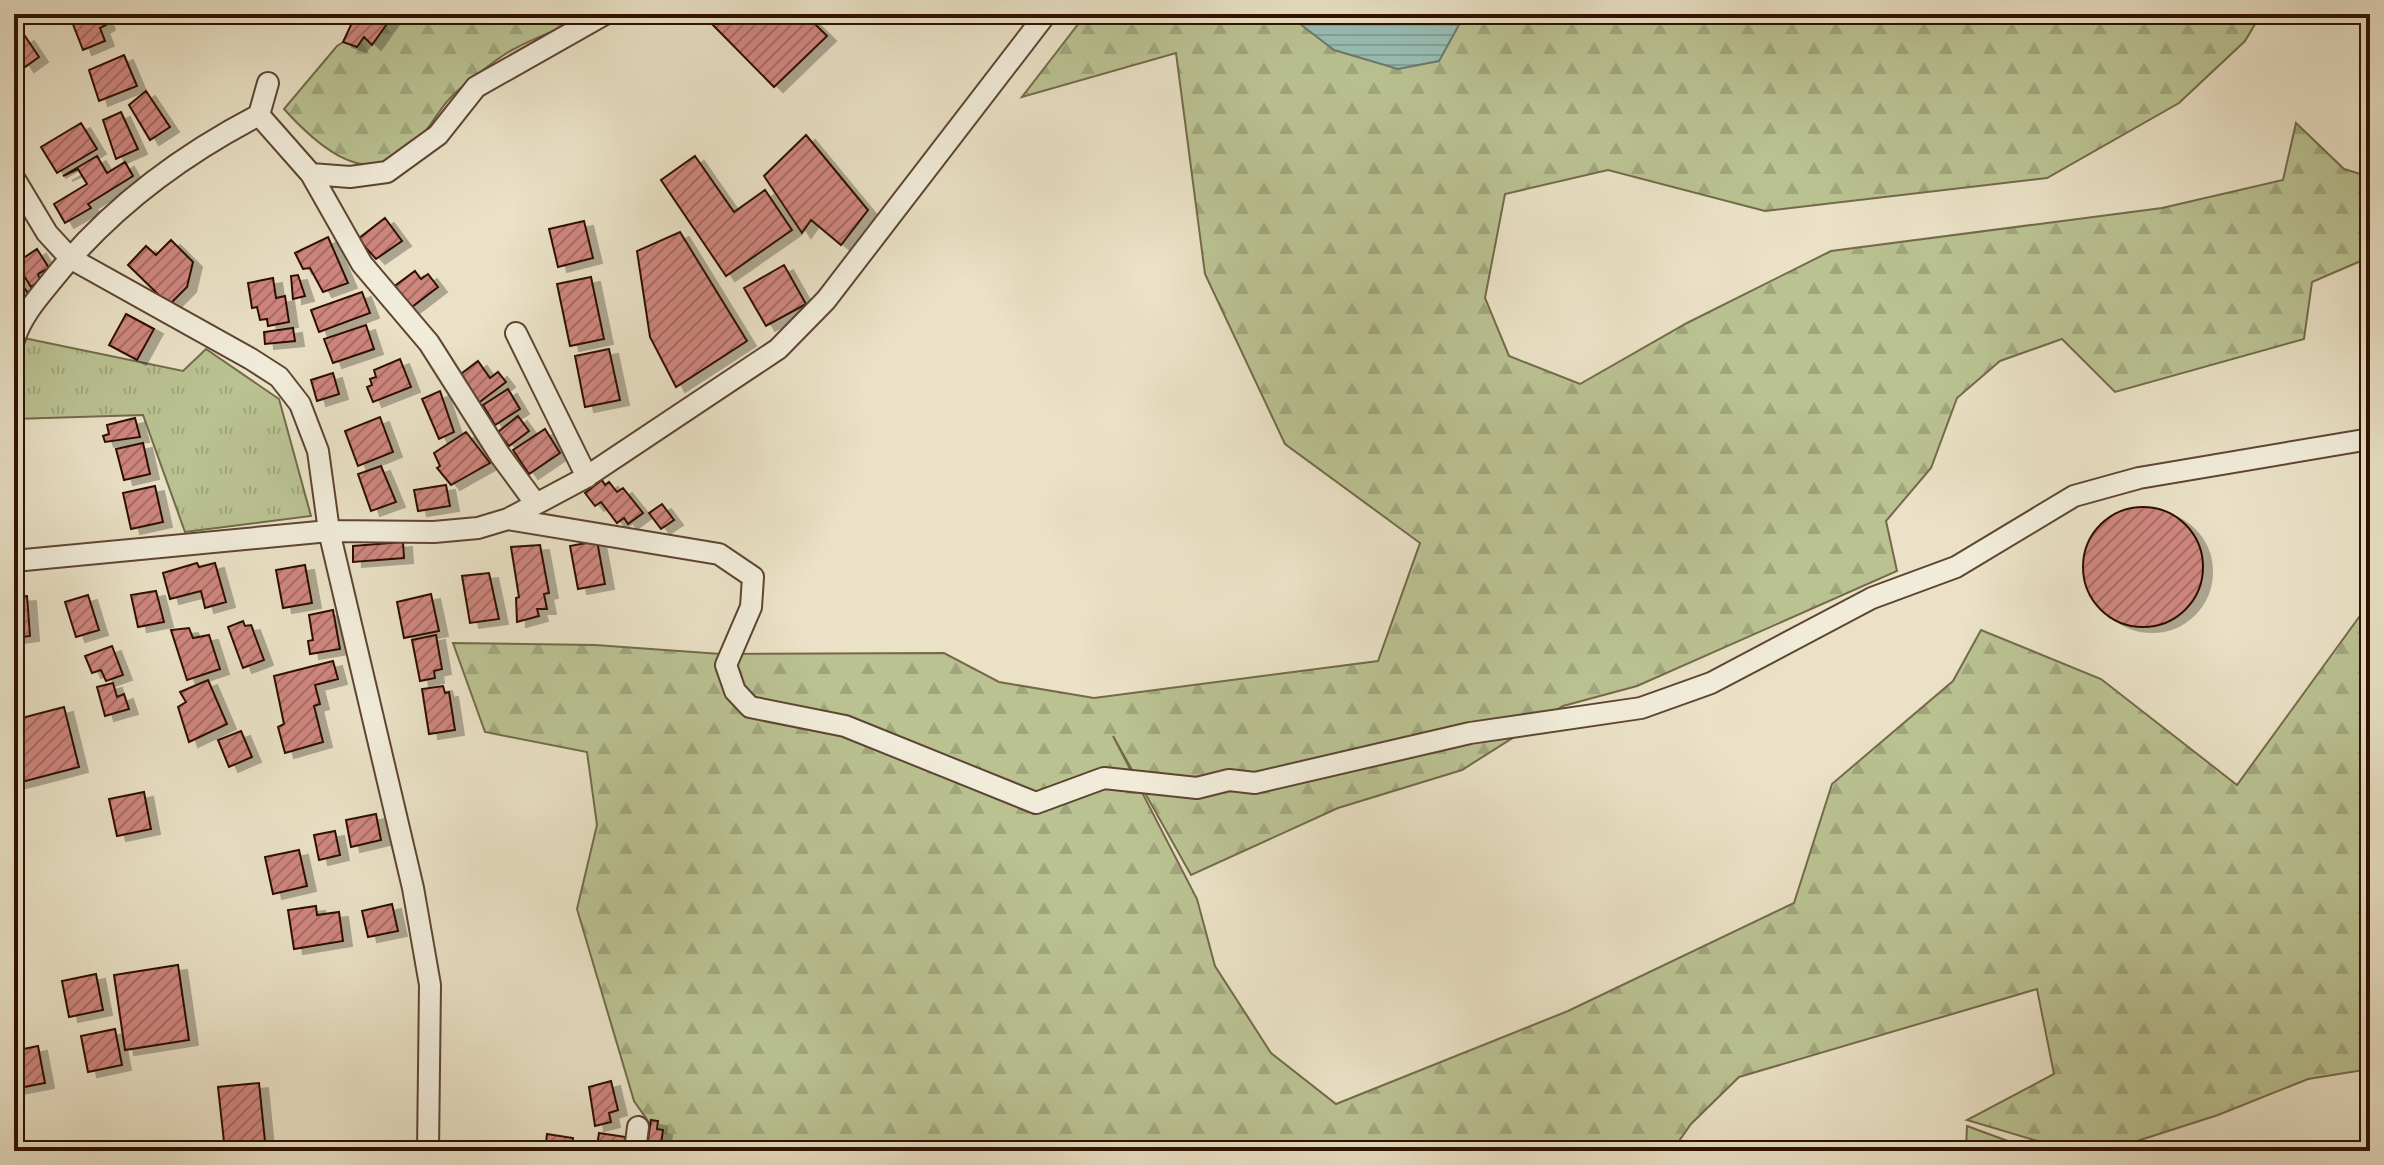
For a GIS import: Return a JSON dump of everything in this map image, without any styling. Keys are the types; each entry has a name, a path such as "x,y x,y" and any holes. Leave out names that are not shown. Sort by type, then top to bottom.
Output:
{"street":[{"path":"311,174 350,177 387,172 438,135 476,87 605,14"},
{"path":"14,561 329,531 434,532 478,528 508,519 587,477 778,349 826,300 1046,14"},
{"path":"14,340 21,320 70,258 129,197 210,141 259,115 268,83"},
{"path":"259,115 311,174 362,264 429,343 500,455 536,504"},
{"path":"14,178 47,233 70,258 279,377 300,404 318,451 329,531 413,888 430,985 428,1151"},
{"path":"516,333 587,477"},
{"path":"508,519 719,554 753,577 751,607 726,665 735,691 750,707 845,726 1036,803 1104,778 1197,788 1229,780 1255,783 1470,733 1641,708 1711,683 1872,598 1956,567 2074,496 2139,478 2370,439"},
{"path":"635,1151 638,1127"}],"green space":[{"path":"389,14 588,14 516,48 488,66 454,94 407,152 390,162 373,165 356,163 324,146 284,109 337,46"},
{"path":"1086,14 2261,14 2245,41 2179,103 2047,178 1765,211 1608,170 1505,194 1485,298 1509,356 1580,384 1687,323 1831,251 2162,208 2283,180 2296,123 2344,169 2370,177 2370,257 2312,282 2304,339 2115,392 2062,339 2000,361 1957,398 1931,468 1886,521 1897,571 1637,686 1563,706 1462,770 1338,808 1191,875 1113,736 1197,899 1215,966 1271,1053 1336,1104 1568,1011 1794,903 1832,784 1953,681 1981,630 2101,679 2237,785 2370,602 2370,1069 2308,1079 2218,1115 2106,1151 2071,1151 1967,1120 2054,1074 2037,989 1739,1077 1691,1124 1672,1151 669,1151 634,1101 577,909 597,825 587,752 485,732 453,643 595,645 721,654 944,653 999,682 1094,698 1378,661 1420,543 1285,444 1205,274 1176,53 1022,97"},
{"path":"14,336 183,371 206,349 279,399 311,516 185,532 143,415 14,419"},
{"path":"1967,1126 2035,1151 1966,1151"}],"water":[{"path":"1287,14 1465,14 1439,61 1398,69 1334,50"}],"building":[{"path":"69,14 109,14 104,19 106,25 100,28 105,41 83,50"},
{"path":"338,14 394,14 372,45 364,37 357,47 343,42 351,25"},
{"path":"717,14 805,14 827,36 774,87 709,21"},
{"path":"25,36 39,57 25,67 14,51 14,43"},
{"path":"124,55 137,86 99,101 89,70"},
{"path":"146,91 170,127 150,140 129,105"},
{"path":"121,112 138,149 116,159 103,120"},
{"path":"81,123 97,149 57,173 41,147"},
{"path":"806,135 868,210 841,245 811,220 802,233 764,176"},
{"path":"97,156 107,173 125,162 133,176 88,204 91,208 65,223 54,204 87,184 78,169 63,176"},
{"path":"695,156 734,212 765,190 792,230 726,276 661,180"},
{"path":"385,218 402,241 376,259 358,239"},
{"path":"584,221 593,258 558,267 549,229"},
{"path":"680,232 747,341 676,387 650,337 637,251"},
{"path":"328,237 348,283 323,292 310,268 303,269 295,253"},
{"path":"171,240 193,262 187,287 169,305 128,265 146,246 156,255"},
{"path":"37,249 49,268 38,274 40,280 31,287 16,263"},
{"path":"784,265 806,304 766,326 744,288"},
{"path":"415,271 421,279 428,274 438,287 408,310 392,288"},
{"path":"14,274 31,297 14,309"},
{"path":"298,275 305,296 293,299 291,276"},
{"path":"591,277 604,339 570,346 557,284"},
{"path":"273,278 276,298 285,296 289,322 268,326 267,319 260,320 257,307 252,308 248,283"},
{"path":"362,292 370,313 319,332 311,310"},
{"path":"126,314 154,329 137,360 109,345"},
{"path":"366,325 374,349 333,363 324,339"},
{"path":"293,328 295,341 265,344 264,332"},
{"path":"609,349 620,400 585,407 575,356"},
{"path":"400,359 411,387 373,402 367,387 372,385 370,379 376,377 374,370"},
{"path":"478,361 490,378 498,372 506,382 477,404 457,377"},
{"path":"333,373 339,394 317,401 311,380"},
{"path":"508,389 520,409 495,425 483,405"},
{"path":"440,391 454,432 439,439 422,399"},
{"path":"518,416 529,431 509,446 498,432"},
{"path":"380,417 393,452 358,466 345,431"},
{"path":"135,418 140,437 105,442 103,436 109,434 107,425"},
{"path":"545,429 560,453 529,474 513,450"},
{"path":"466,432 490,463 451,485 437,468 440,466 434,453"},
{"path":"143,443 150,474 124,480 116,449"},
{"path":"381,466 396,502 371,511 358,474"},
{"path":"602,480 605,485 609,482 617,492 623,488 643,513 628,524 624,518 617,523 601,502 595,506 585,493"},
{"path":"446,485 450,506 418,511 414,490"},
{"path":"155,486 163,522 131,529 123,493"},
{"path":"662,504 674,520 661,529 649,513"},
{"path":"2143,507 2166,511 2186,524 2199,544 2203,567 2199,590 2186,610 2166,623 2143,627 2120,623 2100,610 2087,590 2083,567 2087,544 2100,524 2120,511"},
{"path":"597,541 605,584 578,589 570,546"},
{"path":"403,542 404,558 353,562 353,546"},
{"path":"540,545 549,593 544,594 547,609 537,609 539,616 517,622 516,598 519,597 511,547"},
{"path":"197,563 199,567 215,563 226,602 205,608 201,591 170,599 163,573"},
{"path":"305,565 312,603 283,608 276,570"},
{"path":"489,573 499,619 470,623 462,576"},
{"path":"156,591 164,622 138,627 131,595"},
{"path":"431,594 439,631 404,638 397,602"},
{"path":"88,595 99,630 76,637 65,602"},
{"path":"27,596 30,636 14,638 14,597"},
{"path":"333,610 340,649 310,654 308,641 313,640 309,615"},
{"path":"243,621 245,626 251,625 264,660 243,668 228,627"},
{"path":"189,628 193,638 209,635 220,669 187,680 171,630"},
{"path":"436,635 442,669 434,671 435,678 420,681 412,640"},
{"path":"112,646 123,675 106,681 101,670 92,673 85,656"},
{"path":"333,661 338,679 315,685 320,704 314,706 323,742 285,753 278,727 284,724 274,676"},
{"path":"208,680 227,724 189,742 178,707 186,702 180,692"},
{"path":"113,683 117,697 124,694 129,709 105,716 97,687"},
{"path":"443,686 445,693 449,692 455,730 429,734 422,689"},
{"path":"64,707 79,767 14,784 14,720"},
{"path":"241,731 252,757 229,767 218,740"},
{"path":"144,792 151,829 117,836 109,799"},
{"path":"376,814 381,840 351,847 346,820"},
{"path":"335,831 340,855 319,860 314,835"},
{"path":"299,850 307,886 273,894 265,857"},
{"path":"392,904 398,931 368,937 362,911"},
{"path":"316,906 317,915 339,912 343,941 294,949 288,910"},
{"path":"178,965 189,1040 125,1050 114,975"},
{"path":"96,974 103,1010 69,1017 62,981"},
{"path":"115,1029 122,1065 88,1072 81,1036"},
{"path":"38,1046 45,1083 14,1089 14,1051"},
{"path":"611,1081 618,1110 609,1113 611,1122 595,1126 589,1087"},
{"path":"259,1083 266,1151 225,1151 218,1087"},
{"path":"651,1120 658,1121 657,1129 663,1130 661,1144 671,1146 670,1151 646,1151"},
{"path":"599,1133 626,1137 623,1151 576,1151 578,1143 597,1146"},
{"path":"547,1134 573,1138 571,1151 545,1151"},
{"path":"485,1142 532,1148 532,1151 484,1151"}]}
